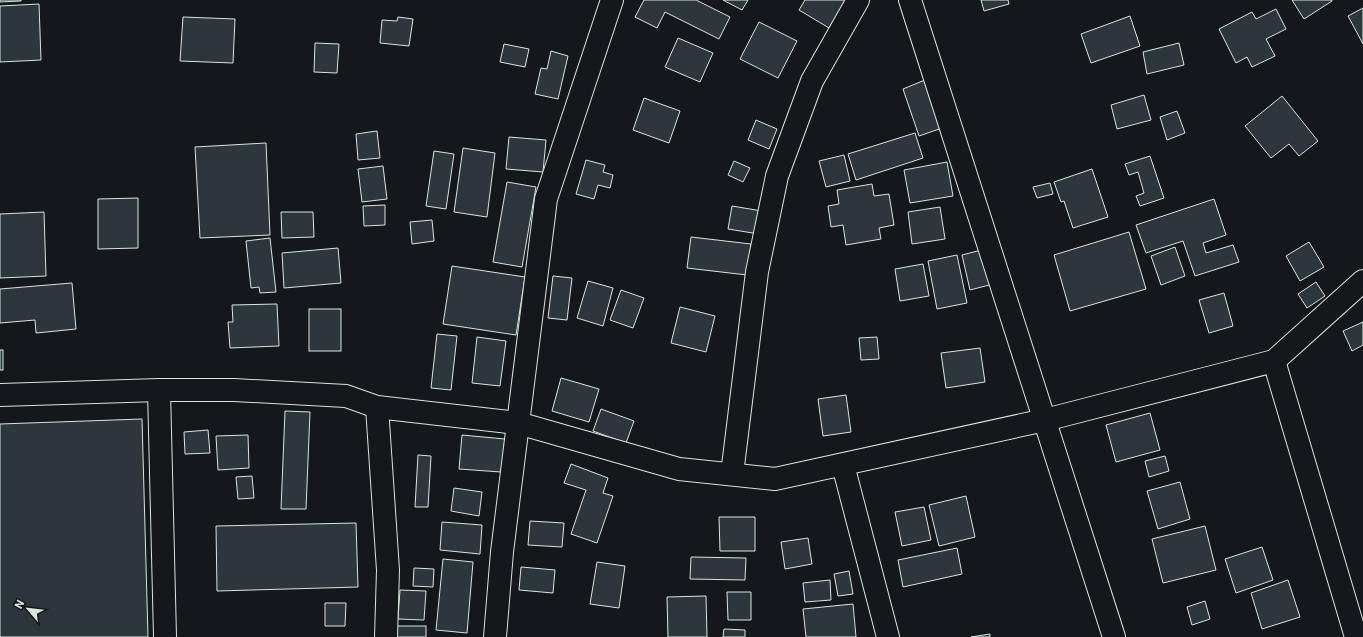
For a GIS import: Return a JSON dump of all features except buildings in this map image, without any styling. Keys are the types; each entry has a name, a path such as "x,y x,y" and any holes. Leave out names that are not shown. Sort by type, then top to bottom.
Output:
{"street":[{"path":"495,637 502,552 546,199 612,0"},
{"path":"732,474 757,272 777,176 812,81 858,0"},
{"path":"910,0 1114,637"},
{"path":"0,395 159,390 234,390 346,396 377,407 518,423 679,469 775,479 1045,420 1274,361 1363,282"},
{"path":"1274,361 1356,637"},
{"path":"159,390 165,637"},
{"path":"377,407 388,570 386,637"},
{"path":"843,465 888,637"}]}
